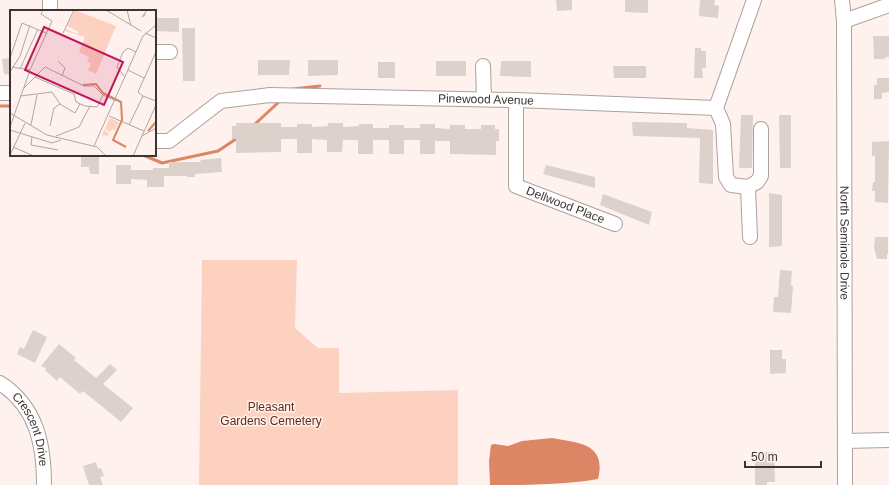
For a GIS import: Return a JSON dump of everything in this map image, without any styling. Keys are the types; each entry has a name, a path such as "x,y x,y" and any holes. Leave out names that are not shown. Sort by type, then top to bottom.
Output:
{"street":[{"path":"754,0 716,108 723,124 726,177 731,186 748,187 757,182 761,176 761,129"},
{"name":"North Seminole Drive","path":"842,0 844,21 845,485"},
{"path":"844,21 889,5"},
{"path":"156,52 170,52"},
{"path":"483,66 484,99"},
{"name":"Pinewood Avenue","path":"156,141 169,141 221,102 270,95 484,99 716,108"},
{"name":"Dellwood Place","path":"516,100 516,186 615,224"},
{"path":"748,187 750,237"},
{"name":"Crescent Drive","path":"0,383 21,403 40,437 44,485"},
{"path":"845,441 889,440"}],"green space":[{"name":"Pleasant Gardens Cemetery","path":"202,260 297,260 295,328 318,348 339,348 339,393 458,390 458,485 199,485"}],"shaded area":[{"path":"552,438 580,444 588,447 594,452 598,458 600,467 598,479 558,484 490,485 489,461 491,445 508,446 522,441"}],"building":[{"path":"556,0 572,0 572,10 557,11"},
{"path":"625,0 648,0 648,13 625,12"},
{"path":"700,0 715,0 714,5 719,6 718,18 699,16"},
{"path":"156,18 179,18 179,32 156,31"},
{"path":"182,28 195,28 195,81 183,81"},
{"path":"873,36 889,36 889,57 885,57 885,59 874,59"},
{"path":"695,48 701,48 701,51 706,51 706,68 702,68 703,78 694,78"},
{"path":"10,58 10,75 4,74 2,59"},
{"path":"258,60 290,60 289,75 258,75"},
{"path":"308,60 338,60 338,75 308,76"},
{"path":"436,61 466,61 466,76 436,76"},
{"path":"501,61 531,61 531,77 500,76"},
{"path":"378,62 395,62 395,78 378,78"},
{"path":"613,66 646,66 646,78 614,78"},
{"path":"877,78 889,78 889,92 882,93 882,99 874,99 874,85 877,85"},
{"path":"741,115 753,115 752,168 739,168"},
{"path":"779,115 791,115 791,168 780,168"},
{"path":"632,122 687,123 687,128 713,130 713,184 699,183 700,138 633,136"},
{"path":"236,123 281,123 281,127 297,127 297,124 312,124 312,127 328,126 328,123 343,123 343,127 359,126 359,124 373,124 373,128 389,128 389,125 404,125 404,128 420,128 420,124 435,124 435,128 450,129 450,125 465,125 465,129 481,129 481,125 495,125 495,129 499,129 499,141 496,141 496,155 450,154 450,141 435,141 435,154 420,154 420,140 404,140 404,154 389,154 389,140 373,140 373,154 358,154 358,140 343,140 342,152 327,152 327,140 312,139 312,153 297,153 297,139 281,139 281,152 236,153 236,139 232,139 232,126 236,126"},
{"path":"889,141 888,203 875,202 875,191 872,191 873,182 875,182 875,156 872,156 872,142"},
{"path":"81,156 99,156 99,174 90,174 89,167 81,167"},
{"path":"221,158 222,172 195,174 195,177 164,176 164,187 147,187 147,180 131,179 131,184 116,184 116,165 131,165 131,170 153,170 153,168 169,168 169,162 201,162 200,160"},
{"path":"546,165 595,177 595,188 543,174"},
{"path":"769,193 782,195 782,246 769,247"},
{"path":"603,194 652,212 649,225 600,205"},
{"path":"875,237 888,237 887,259 877,259 874,248"},
{"path":"780,270 792,271 791,285 793,286 791,313 773,312 774,297 778,297"},
{"path":"33,330 47,337 35,363 17,354 20,347 24,349"},
{"path":"59,344 76,358 74,360 96,378 110,364 117,370 103,384 133,408 121,422 83,391 80,394 60,377 57,381 45,370 46,368 41,366"},
{"path":"770,350 782,350 782,359 786,359 786,373 770,374"},
{"path":"755,452 774,452 775,482 767,482 767,485 755,485"},
{"path":"96,462 98,469 101,468 104,476 100,477 103,485 89,485 83,466"}],"waterway":[{"path":"293,89 320,86"},
{"path":"254,125 281,100"},
{"path":"0,106 10,106"},
{"path":"145,156 162,163 218,151 239,137"}]}
